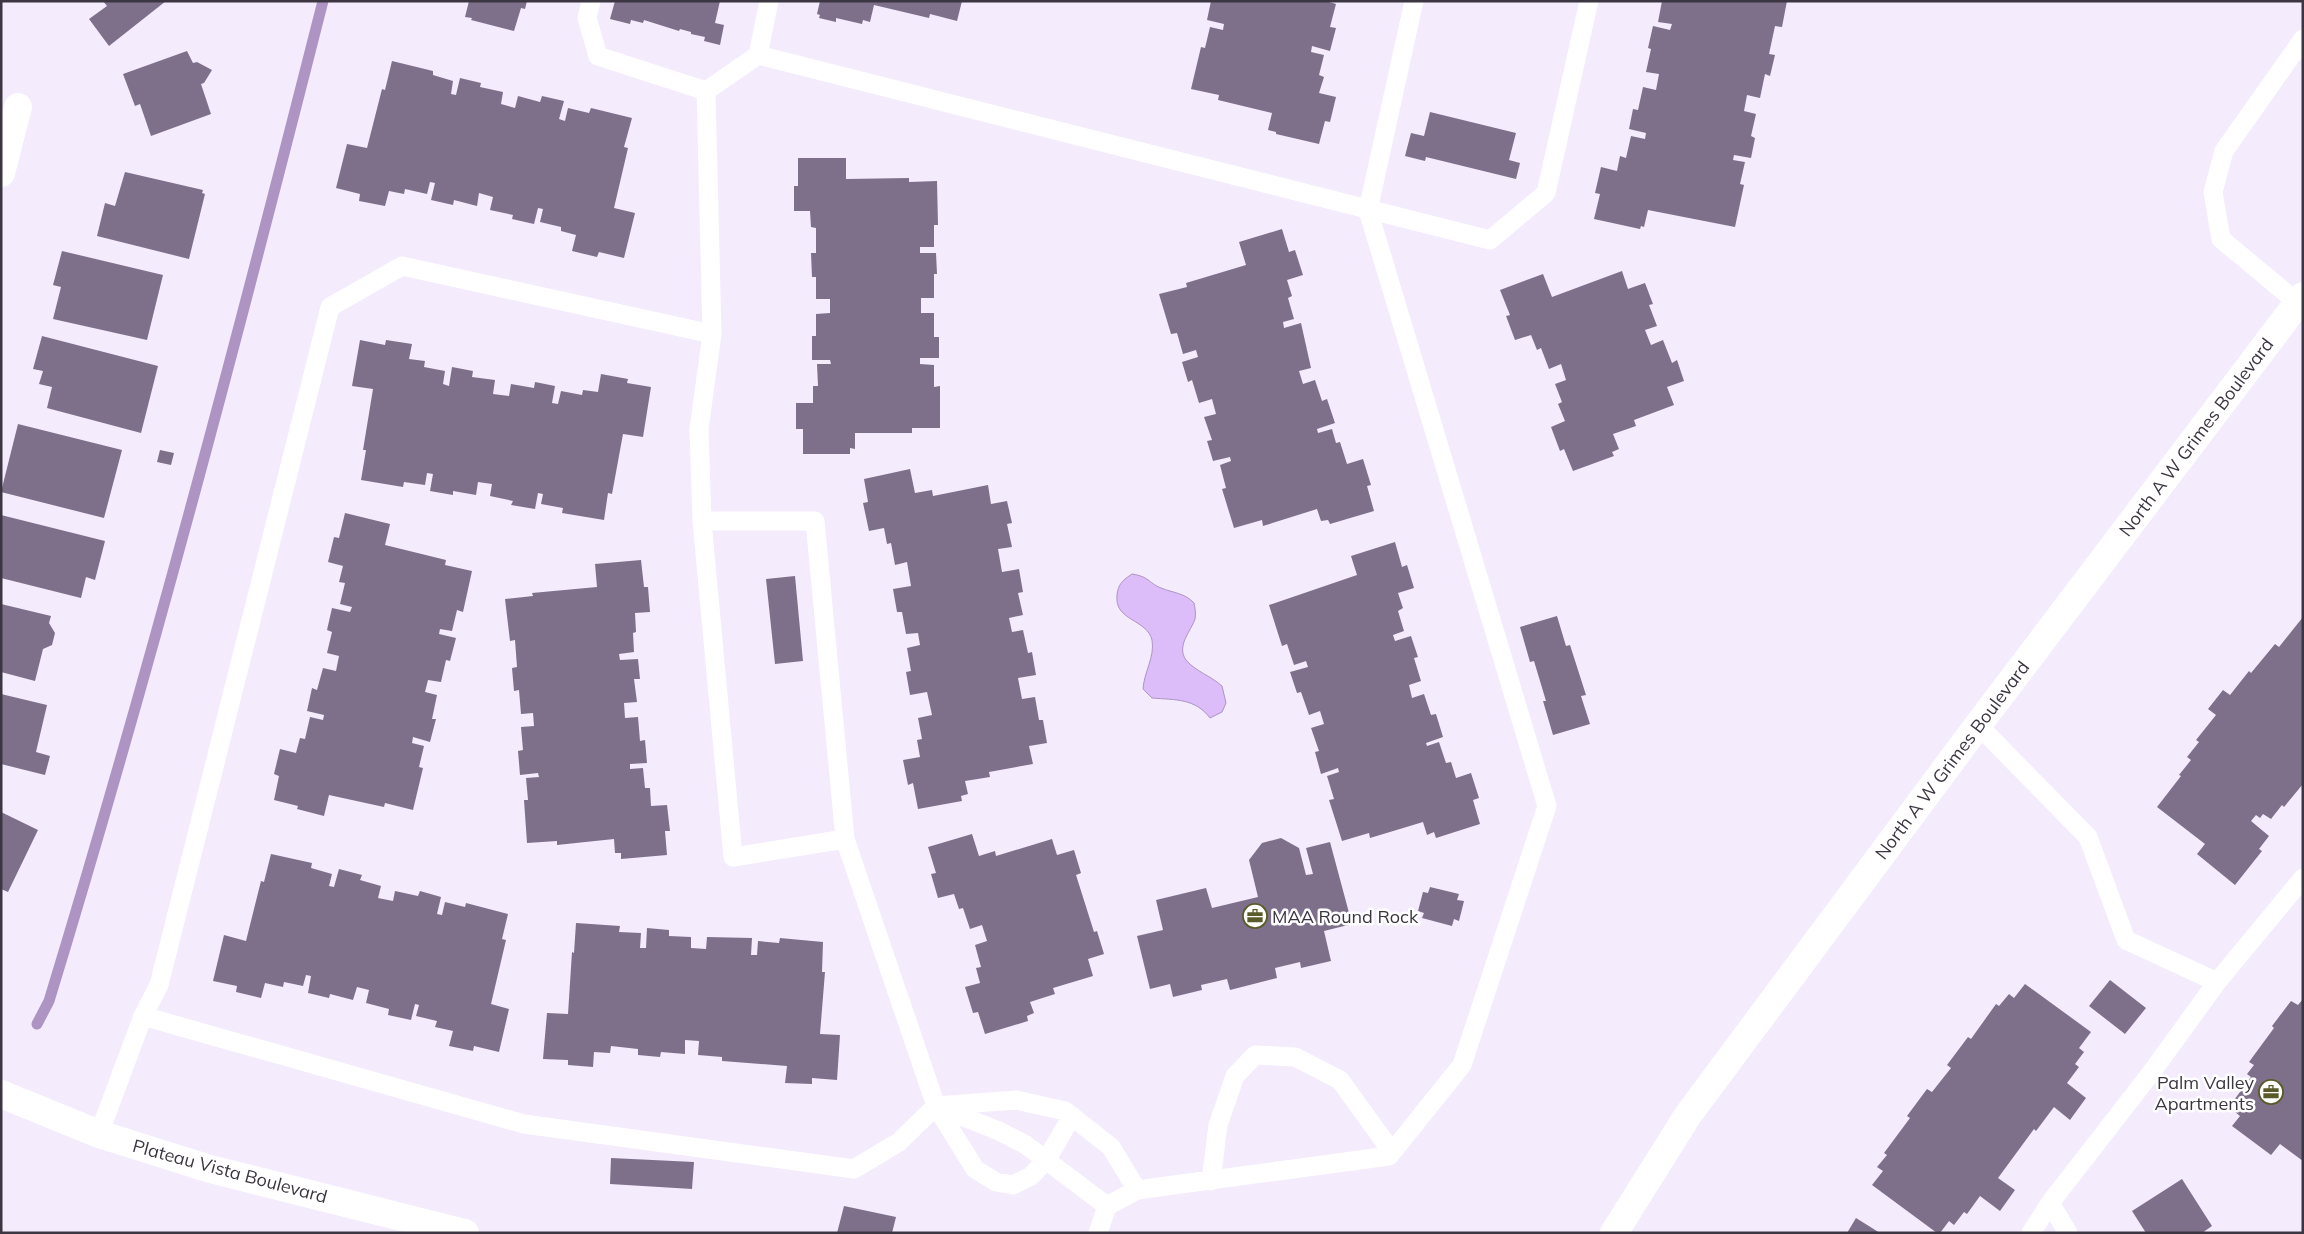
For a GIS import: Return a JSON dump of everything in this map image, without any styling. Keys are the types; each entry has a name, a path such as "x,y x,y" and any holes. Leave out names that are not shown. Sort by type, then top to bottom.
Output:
{"main road":[{"path":"1,173 18,107"},
{"name":"North A W Grimes Boulevard","path":"1614,1233 1688,1115 1978,725 2300,299"},
{"name":"Plateau Vista Boulevard","path":"1,1094 99,1134 210,1169 465,1233"}],"lane":[{"path":"591,1 588,18 598,56 706,91"},
{"path":"706,91 758,55 769,1"},
{"path":"1098,1233 1108,1206 1137,1190 1389,1156 1462,1065 1548,806 1368,210 1414,1"},
{"path":"758,55 1490,240 1546,193 1590,1"},
{"path":"2300,299 2221,239 2213,192 2224,151 2303,39"},
{"path":"706,91 712,334 699,429 702,521 734,858 845,839"},
{"path":"99,1134 143,1016 159,985 330,307 402,266 712,334"},
{"path":"702,521 815,521 845,839 936,1106 975,1169 996,1182 1013,1185 1031,1176 1047,1159 1072,1116"},
{"path":"1978,725 2088,837 2126,940 2218,982"},
{"path":"2031,1233 2050,1203 2151,1073 2218,982 2303,878"},
{"path":"143,1016 524,1124 854,1169 899,1142 936,1106 1016,1100 1065,1111 1072,1116 1111,1147 1137,1190"},
{"path":"1211,1181 1218,1124 1234,1076 1255,1056 1295,1057 1340,1080 1392,1152"},
{"path":"936,1106 999,1131 1047,1159 1108,1206"},
{"path":"2050,1203 2068,1233"}],"shaded area":[{"path":"1132,574 1145,578 1161,588 1183,595 1194,603 1195,619 1183,644 1183,655 1194,667 1222,686 1226,703 1222,712 1210,718 1204,711 1191,703 1152,698 1143,689 1151,658 1152,640 1149,633 1125,615 1117,604 1120,585"}],"building":[{"path":"103,1 166,1 109,46 89,19 107,6"},
{"path":"469,1 527,1 525,9 521,8 514,31 465,17"},
{"path":"615,1 720,1 715,23 724,25 720,45 704,41 705,37 691,34 691,32 680,29 679,31 644,20 643,23 631,20 630,24 610,19"},
{"path":"820,1 962,1 957,21 930,14 929,18 874,5 870,22 863,20 862,24 836,18 836,22 819,18 820,15 817,14"},
{"path":"1211,1 1326,1 1336,4 1330,27 1336,28 1330,51 1312,46 1311,52 1324,55 1319,75 1324,77 1319,93 1336,97 1330,122 1325,121 1319,144 1276,134 1276,132 1268,130 1272,113 1218,100 1219,95 1191,89 1201,47 1205,48 1210,27 1223,30 1224,24 1207,20"},
{"path":"1662,1 1787,1 1782,27 1775,26 1769,54 1775,55 1770,76 1765,74 1760,98 1747,95 1744,111 1756,114 1751,136 1755,138 1751,158 1734,155 1733,160 1745,162 1740,184 1744,185 1735,227 1648,210 1644,227 1641,226 1640,229 1594,219 1600,194 1595,193 1601,167 1617,171 1620,156 1626,158 1631,136 1645,139 1646,133 1629,129 1633,109 1638,110 1643,87 1656,90 1659,74 1646,72 1651,49 1648,48 1653,26 1670,30 1672,24 1658,22"},
{"path":"187,51 193,63 197,62 212,70 204,83 201,84 211,114 151,136 140,104 135,106 123,74"},
{"path":"392,61 433,71 433,75 453,81 451,94 456,95 460,78 481,83 480,87 503,92 501,104 515,108 518,96 540,102 542,96 564,101 559,119 565,121 568,108 589,113 591,108 632,118 624,147 628,148 614,208 635,213 624,258 599,252 597,257 572,251 576,235 561,231 561,227 540,222 543,209 538,208 534,224 512,219 513,215 490,210 493,197 479,193 477,206 454,200 453,205 431,200 435,183 430,182 427,194 405,189 404,194 389,191 385,206 359,201 360,194 336,188 347,144 367,148 382,89 385,90"},
{"path":"1430,112 1516,133 1509,160 1520,163 1516,179 1426,157 1425,161 1405,156 1411,133 1424,136"},
{"path":"798,158 846,158 846,179 909,178 909,182 937,181 938,225 934,225 934,247 920,247 920,253 936,253 937,274 934,274 934,298 921,298 921,313 934,313 934,337 939,337 939,358 920,358 920,364 934,365 934,387 940,386 940,428 912,428 912,433 855,433 855,449 850,448 850,454 803,454 803,429 796,429 796,403 813,403 813,386 818,386 817,364 831,364 830,360 812,360 812,336 816,336 816,314 830,313 830,299 816,299 816,277 812,277 811,253 816,253 816,228 811,227 810,211 794,211 794,186 798,186"},
{"path":"125,172 203,190 202,193 205,194 189,259 97,236 105,203 115,206"},
{"path":"1282,229 1289,252 1295,250 1303,275 1287,280 1292,296 1288,298 1294,319 1283,322 1284,328 1301,323 1311,368 1299,371 1303,384 1315,380 1322,401 1327,399 1335,423 1317,429 1318,433 1332,429 1336,443 1340,442 1347,464 1363,459 1371,485 1367,486 1374,511 1330,524 1328,520 1321,521 1317,509 1263,526 1262,520 1234,528 1222,489 1226,488 1220,465 1231,461 1230,457 1213,461 1207,441 1212,440 1204,417 1216,414 1212,399 1199,403 1192,380 1188,382 1182,362 1198,357 1196,350 1183,354 1177,333 1171,334 1159,294 1187,287 1186,283 1246,265 1239,242"},
{"path":"62,251 163,275 147,340 53,319 61,287 53,285"},
{"path":"1622,271 1628,289 1645,283 1653,304 1649,305 1657,326 1645,330 1651,345 1663,340 1672,363 1677,360 1684,381 1667,387 1674,405 1634,420 1636,426 1613,434 1619,449 1612,452 1614,456 1573,471 1564,449 1560,451 1551,427 1565,421 1558,404 1562,402 1555,384 1566,380 1561,364 1549,369 1541,348 1537,350 1531,335 1515,340 1506,316 1510,315 1500,290 1543,274 1552,297"},
{"path":"42,336 158,366 141,433 47,408 52,387 39,384 43,371 33,369"},
{"path":"360,340 385,345 386,340 412,344 409,359 425,361 424,367 445,371 443,384 449,386 452,367 473,371 472,377 495,380 493,394 509,396 511,384 534,388 535,382 555,386 552,403 558,404 561,391 582,395 583,390 598,392 601,374 628,379 627,383 651,387 643,437 623,434 612,494 608,493 604,520 562,513 563,508 541,504 543,494 538,493 535,509 511,505 513,501 490,496 492,484 478,482 476,495 453,491 453,495 430,491 433,474 427,473 425,485 404,482 403,487 361,480 366,450 363,450 373,389 352,386"},
{"path":"18,424 122,450 104,518 1,492"},
{"path":"160,450 174,453 171,465 157,462"},
{"path":"910,469 915,493 932,490 933,496 988,485 991,504 1007,501 1012,523 1007,524 1012,547 998,549 1002,572 1019,569 1023,592 1018,593 1023,615 1009,618 1012,632 1023,630 1028,653 1032,652 1036,675 1018,678 1022,699 1035,697 1039,720 1043,720 1047,743 1029,746 1033,764 989,772 990,777 965,781 968,794 961,796 962,801 918,809 913,783 908,785 903,760 920,757 917,740 922,739 918,718 932,715 927,692 910,695 906,672 911,671 907,648 920,645 918,633 906,634 902,612 897,612 893,589 911,586 907,562 895,565 891,543 887,544 884,528 869,531 863,503 868,502 864,479"},
{"path":"345,513 390,524 385,545 446,560 445,565 472,571 463,612 457,610 452,631 440,629 439,634 456,638 450,661 446,660 441,682 428,680 425,692 437,695 432,719 436,719 430,742 413,737 412,743 424,746 419,767 423,768 413,810 385,803 384,807 329,795 324,816 297,809 298,806 274,800 279,776 274,774 280,749 296,753 300,738 305,739 310,717 323,720 324,715 307,711 312,688 317,690 323,668 336,671 339,656 327,653 332,632 327,630 332,608 350,612 352,607 340,604 345,583 339,582 343,566 328,562 334,537 339,538"},
{"path":"1,515 105,541 95,580 86,577 81,598 1,578"},
{"path":"1395,542 1402,567 1407,565 1414,588 1398,593 1403,608 1398,611 1404,631 1393,635 1395,641 1411,636 1418,657 1414,658 1421,681 1409,685 1412,698 1424,694 1431,715 1436,714 1443,737 1426,743 1427,746 1439,742 1446,763 1451,762 1456,778 1471,773 1479,798 1473,800 1480,824 1436,838 1434,832 1427,835 1423,822 1370,838 1369,833 1342,841 1329,800 1334,799 1327,776 1339,772 1338,768 1321,774 1315,752 1319,751 1311,728 1324,724 1320,711 1309,715 1301,692 1297,693 1290,672 1308,667 1306,661 1294,665 1287,644 1282,646 1269,605 1357,575 1351,556"},
{"path":"641,560 644,587 648,587 650,612 635,613 634,652 619,654 620,660 638,659 640,679 634,679 637,702 624,703 625,718 638,717 640,741 645,740 647,763 630,764 630,769 643,768 645,788 650,788 651,806 667,805 670,831 665,831 667,855 621,859 621,853 615,853 614,839 557,845 557,841 527,843 524,800 528,800 526,778 539,777 538,773 520,775 518,751 523,750 521,727 534,726 533,713 521,714 519,690 514,691 512,668 517,667 515,640 510,641 505,599 533,596 532,593 597,587 595,564"},
{"path":"795,576 803,661 775,664 766,579"},
{"path":"1,604 51,616 49,623 55,633 52,645 43,649 35,681 1,672"},
{"path":"1557,616 1566,646 1570,645 1586,695 1581,696 1590,724 1553,735 1543,701 1546,701 1534,661 1530,662 1520,627"},
{"path":"2303,617 2303,784 2271,819 2263,814 2260,818 2256,815 2251,821 2269,836 2259,849 2262,851 2235,885 2197,854 2205,844 2157,807 2181,776 2179,775 2191,760 2187,757 2199,742 2196,740 2216,715 2208,709 2223,690 2230,695 2249,671 2251,673 2275,644 2279,647"},
{"path":"1,694 47,705 36,752 50,756 45,775 1,764"},
{"path":"1,812 38,830 8,892 1,889"},
{"path":"972,834 979,856 995,851 996,856 1052,839 1057,855 1074,850 1081,873 1076,875 1094,932 1097,931 1104,954 1088,959 1093,976 1053,988 1055,994 1030,1002 1034,1013 1027,1016 1028,1021 985,1034 978,1012 973,1013 965,987 980,983 976,968 981,967 975,945 987,941 982,925 970,929 963,908 959,909 954,894 938,898 931,874 936,873 928,847"},
{"name":"MAA Round Rock","path":"1281,838 1299,848 1306,875 1313,874 1306,848 1330,842 1352,924 1324,931 1331,961 1301,968 1300,962 1275,968 1277,978 1230,990 1227,979 1201,985 1202,990 1173,997 1170,984 1150,989 1137,936 1163,930 1156,900 1206,888 1212,908 1258,897 1249,860 1262,843"},
{"path":"271,854 312,863 311,868 332,874 329,886 334,887 339,869 362,875 360,880 381,886 378,898 393,901 395,891 418,896 420,891 441,897 437,914 442,915 445,902 465,907 466,903 508,914 502,939 506,940 491,1004 509,1009 499,1052 474,1046 473,1051 449,1046 453,1031 435,1027 437,1021 416,1016 419,1005 415,1004 411,1020 388,1015 389,1009 366,1003 369,990 357,987 353,1000 330,994 329,998 308,993 311,976 306,975 303,986 284,982 283,987 265,983 261,998 236,992 237,986 213,981 224,935 246,941 261,881 264,882"},
{"path":"1430,887 1459,894 1457,900 1464,901 1459,921 1454,919 1452,926 1422,918 1424,913 1418,911 1423,892 1428,893"},
{"path":"576,923 620,926 619,932 641,933 640,948 646,948 647,928 669,930 669,936 691,937 691,948 706,949 707,937 752,938 751,955 757,955 758,941 779,943 780,938 823,942 822,972 825,972 820,1034 840,1035 837,1080 812,1078 812,1084 785,1083 787,1066 722,1061 722,1057 698,1055 699,1041 685,1040 685,1054 661,1052 660,1057 638,1055 638,1049 611,1046 610,1053 594,1052 593,1067 568,1065 568,1060 543,1059 547,1013 568,1014"},
{"path":"2110,980 2146,1008 2125,1034 2089,1006"},
{"path":"2025,984 2091,1032 2079,1048 2084,1052 2075,1064 2079,1067 2067,1083 2086,1098 2070,1120 2054,1107 2036,1131 2034,1129 1998,1178 2015,1190 2000,1211 1980,1196 1967,1214 1964,1212 1954,1225 1949,1221 1940,1233 1937,1233 1872,1185 1883,1171 1877,1167 1887,1155 1884,1153 1910,1118 1907,1116 1927,1089 1932,1092 1951,1068 1947,1065 1968,1037 1971,1039 1996,1004 1999,1006 2009,994 2014,998"},
{"name":"Palm Valley Apartments","path":"2303,999 2303,1161 2280,1144 2271,1155 2232,1126 2240,1116 2229,1107 2251,1077 2247,1074 2254,1065 2249,1062 2274,1028 2272,1026 2291,1001 2298,1005"},
{"path":"611,1158 694,1162 692,1189 610,1184"},
{"path":"2182,1179 2212,1226 2202,1233 2146,1233 2132,1211"},
{"path":"844,1206 896,1217 892,1233 837,1233"},
{"path":"1856,1218 1880,1233 1847,1233"}],"waterway":[{"path":"37,1024 49,1001 158,627 259,252 323,1"}],"place":[{"name":"MAA Round Rock","path":"1255,916"},
{"name":"Palm Valley Apartments","path":"2271,1092"}]}
